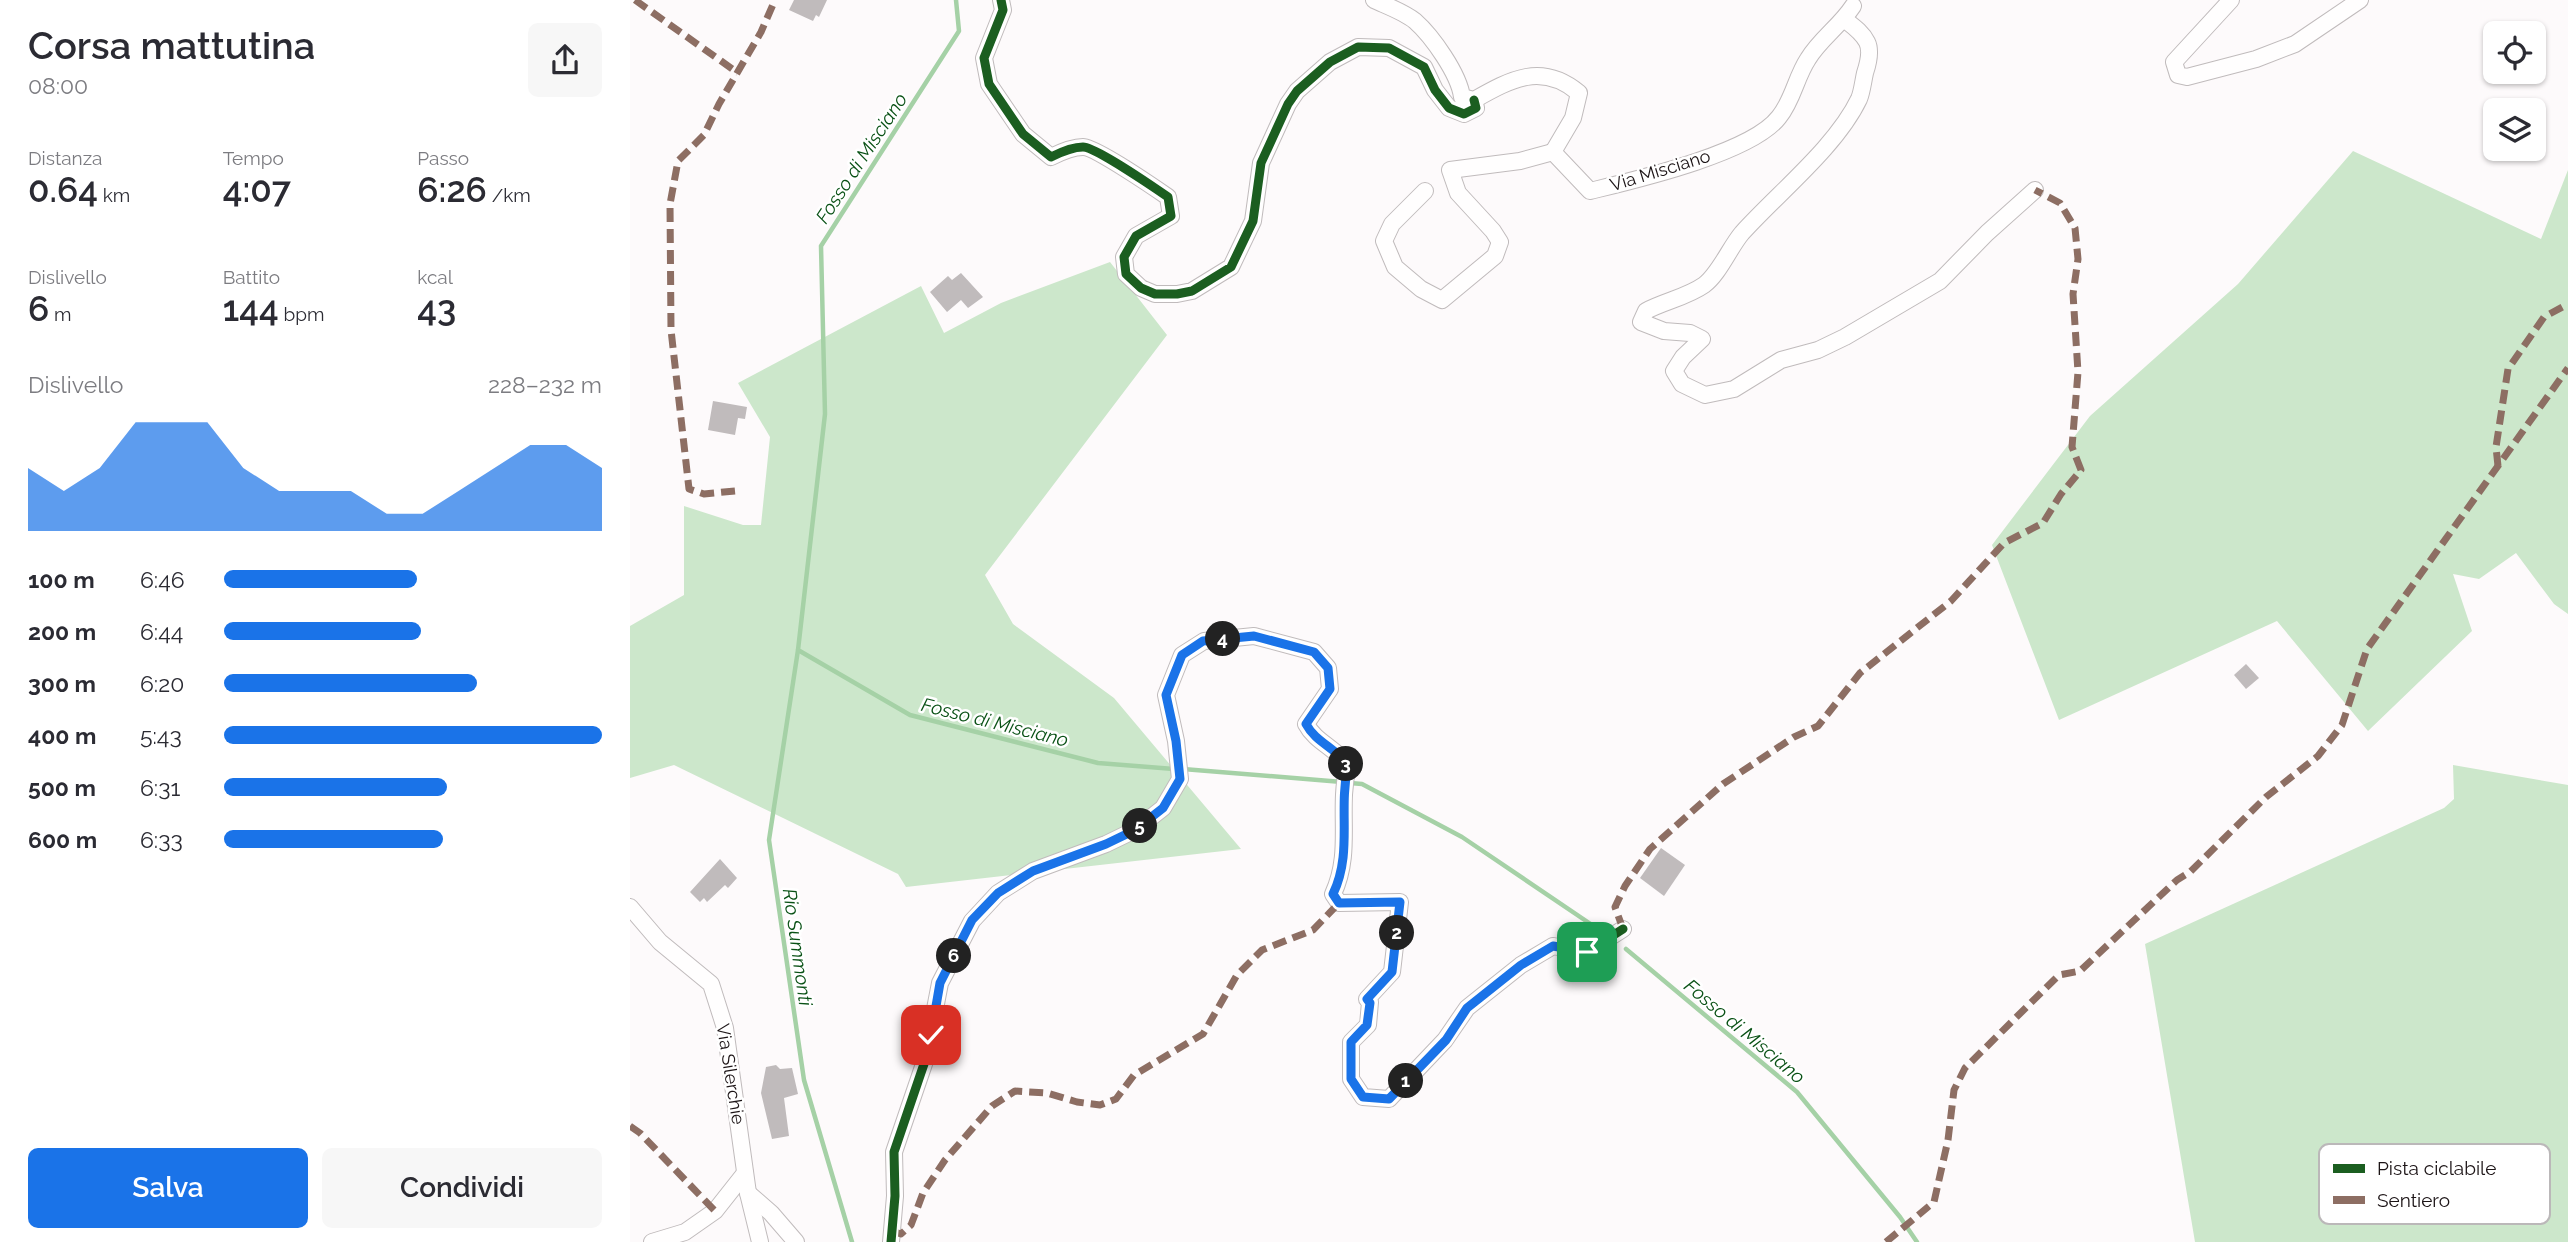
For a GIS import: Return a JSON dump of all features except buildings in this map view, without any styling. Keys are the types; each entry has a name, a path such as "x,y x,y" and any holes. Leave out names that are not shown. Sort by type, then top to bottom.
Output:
{"street":[{"path":"1001,0 1003,10 984,58 989,84 1023,134 1051,157 1084,147 1111,158 1127,172 1168,197 1171,216 1136,236 1125,257 1126,274 1141,288 1155,294 1192,291 1231,267 1253,221 1261,163 1275,131 1297,92 1329,62 1358,47 1389,48 1424,67 1435,90 1449,108 1464,114 1476,108 1474,100"},
{"path":"1374,0 1414,20 1447,63 1460,86 1462,97 1474,100 1506,82 1534,75 1565,80 1579,93 1573,117 1553,152 1520,161 1450,170 1458,194 1500,242 1495,256 1443,300 1421,289 1395,267 1384,241 1392,224 1425,191"},
{"path":"2231,0 2174,62 2178,75 2187,77 2244,62 2295,44 2360,0"},
{"name":"Via Misciano","path":"1553,152 1590,191 1683,166 1757,137 1778,118 1797,88 1807,61 1824,37 1849,13 1869,44 1868,63 1859,99 1836,133 1806,169 1777,195 1740,235 1707,283 1691,293 1662,302 1646,311 1641,322 1664,331 1690,333 1702,339 1683,357 1674,371 1682,384 1705,395 1734,389 1781,360 1818,350 1883,316 1941,281 1987,233 2035,190"},
{"path":"891,1242 895,1196 894,1152 925,1061 940,983 972,920 998,893 1033,871 1106,844 1135,830 1163,808 1180,779 1166,695 1182,655 1203,641 1254,636 1314,652 1328,668 1330,689 1306,724 1311,733 1341,754 1348,766 1342,789 1345,857 1333,894 1339,903 1400,902 1392,972 1367,999 1370,1003 1367,1025 1351,1042 1351,1079 1363,1097 1389,1099 1446,1040 1467,1008 1521,965 1553,946 1587,952 1623,929"},
{"name":"Via Silerchie","path":"630,907 660,942 711,984 725,1028 748,1193 760,1242"},
{"path":"652,1242 685,1232 715,1211 746,1173"},
{"path":"748,1193 771,1213 796,1242"}],"green space":[{"path":"2353,151 2541,239 2568,170 2568,614 2554,604 2516,553 2479,579 2453,574 2472,631 2368,731 2277,621 2059,720 1992,545 2090,416 2238,284"},
{"path":"1110,262 1167,335 985,575 1013,624 1114,698 1241,849 906,887 898,874 674,765 630,778 630,626 684,595 684,506 743,525 761,525 770,437 738,383 921,286 944,333 1001,303"},
{"path":"2453,765 2568,785 2568,1242 2195,1242 2145,944 2444,808 2454,799"}],"waterway":[{"name":"Fosso di Misciano","path":"956,0 959,31 821,246 825,414 798,650 910,715 1098,763 1174,769"},
{"name":"Rio Summonti","path":"798,650 769,840 804,1080 852,1242"},
{"name":"Fosso di Misciano","path":"1183,769 1342,782"},
{"name":"Fosso di Misciano","path":"1350,783 1362,784 1462,837 1598,929"},
{"name":"Fosso di Misciano","path":"1626,949 1797,1092 1900,1217 1917,1242"}],"marked path":[{"path":"635,0 738,73"},
{"path":"735,491 704,494 689,489 671,330 670,204 678,161 704,135 761,32 775,0"},
{"path":"1623,929 1615,907 1625,886 1650,849 1723,784 1794,737 1818,726 1860,673 1951,601 2004,543 2043,523 2061,494 2081,470 2072,447 2078,372 2073,294 2078,259 2075,228 2060,203 2035,190"},
{"path":"2498,466 2496,447 2508,369 2544,317 2568,304"},
{"path":"1886,1242 1934,1202 1948,1140 1954,1090 1965,1068 2059,975 2080,971 2177,880 2190,872 2266,797 2318,756 2342,725 2367,649 2568,368"},
{"path":"892,1231 901,1234 911,1225 923,1193 945,1160 992,1106 1015,1091 1047,1093 1077,1102 1100,1105 1116,1099 1134,1075 1203,1034 1237,975 1262,950 1313,930 1339,903"},
{"path":"630,1126 640,1133 715,1211"}],"cycle path":[{"path":"1001,0 1003,10 984,58 989,84 1023,134 1051,157 1075,148 1090,149 1168,197 1171,216 1136,236 1124,257 1126,274 1141,288 1155,294 1192,291 1231,267 1253,221 1261,163 1288,104 1297,91 1330,62 1358,47 1389,48 1424,67 1435,90 1449,108 1464,114 1476,108 1474,100"},
{"path":"891,1242 895,1196 894,1152 925,1061 940,983 972,921 998,893 1033,871 1106,844 1135,830 1163,808 1180,779 1176,741 1166,695 1182,655 1204,641 1254,636 1314,652 1328,668 1330,689 1306,724 1310,731 1348,766 1344,799 1344,846 1339,878 1333,894 1339,903 1400,902 1392,972 1367,999 1370,1002 1368,1025 1351,1042 1351,1079 1363,1097 1389,1099 1445,1040 1467,1008 1521,965 1553,946 1587,952 1623,929"}],"route":[{"path":"931,1035 940,983 972,920 998,893 1033,871 1106,844 1135,830 1163,808 1180,779 1176,741 1166,695 1182,655 1203,641 1254,636 1314,652 1328,668 1330,689 1306,724 1319,740 1341,754 1348,766 1342,789 1345,857 1333,894 1339,903 1400,902 1392,972 1367,999 1370,1003 1367,1025 1351,1042 1351,1079 1363,1097 1389,1099 1446,1040 1467,1008 1521,965 1553,946 1587,952"}]}
